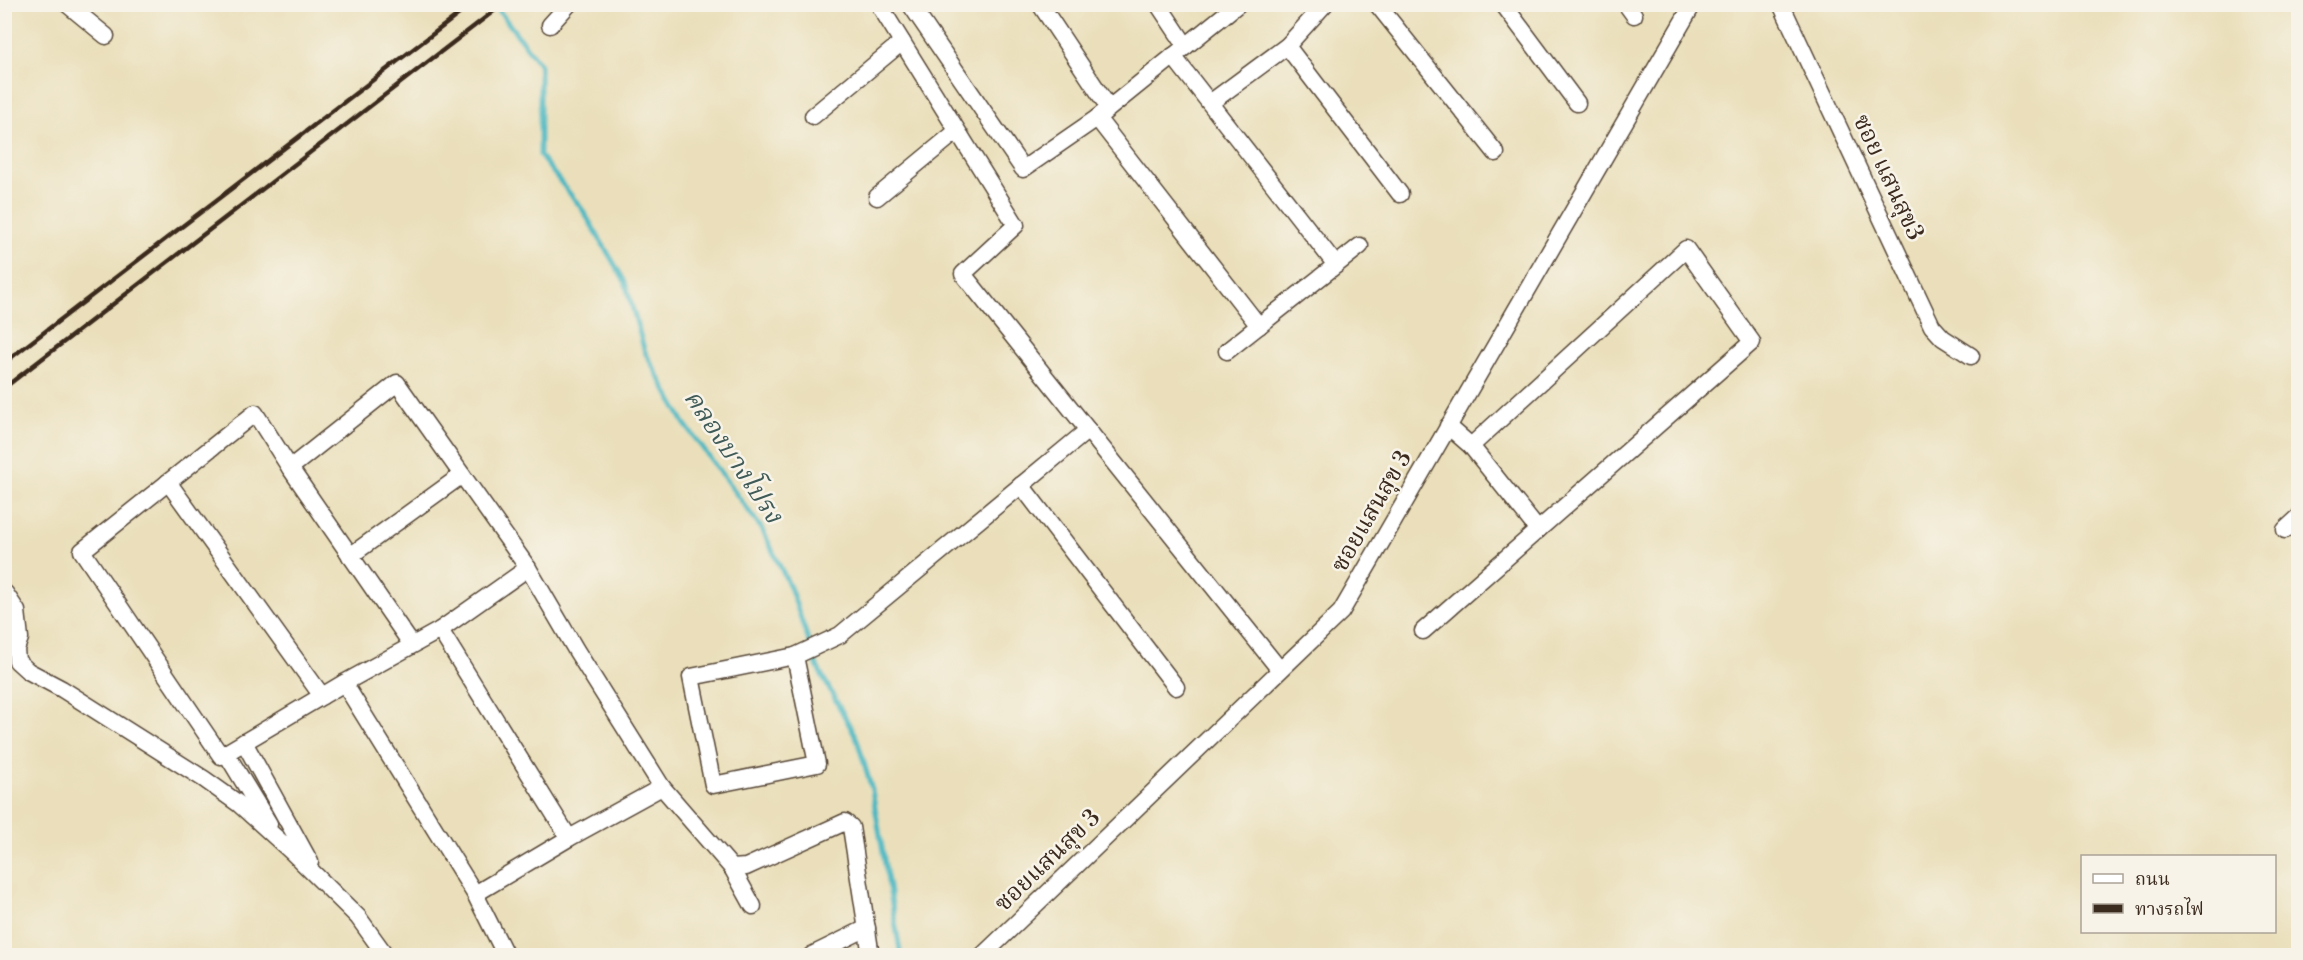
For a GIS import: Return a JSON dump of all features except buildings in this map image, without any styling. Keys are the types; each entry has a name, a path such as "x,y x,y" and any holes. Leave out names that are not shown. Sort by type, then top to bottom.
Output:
{"street":[{"path":"67,4 106,36"},
{"path":"550,25 569,4"},
{"path":"910,4 1023,169 1103,113 1238,4"},
{"path":"1040,4 1103,113 1259,326"},
{"path":"1158,4 1179,51 1210,103 1335,265"},
{"path":"1210,103 1287,46 1325,4"},
{"path":"1377,4 1496,153"},
{"path":"1503,4 1577,103"},
{"name":"ซอยแสนสุข 3","path":"982,956 1341,612 1693,4"},
{"name":"ซอย แสนสุข3","path":"1781,4 1932,326 1942,338 1971,356"},
{"path":"881,8 1016,225 963,274 1280,670"},
{"path":"813,116 902,42"},
{"path":"1287,46 1400,194"},
{"path":"877,197 957,131"},
{"path":"1227,351 1360,246"},
{"path":"1423,631 1752,342 1686,249 1471,446"},
{"path":"290,468 397,383 528,568 576,650 662,787 732,867 753,906"},
{"path":"412,645 290,468 255,413 82,551 221,756 321,696 440,630 528,568"},
{"path":"1448,426 1471,446 1538,530"},
{"path":"798,655 817,764 713,785 691,677 798,655 840,635 1088,430"},
{"path":"350,556 462,475"},
{"path":"168,482 321,696"},
{"path":"1021,486 1176,687"},
{"path":"2285,530 2298,518"},
{"path":"5,593 17,611 20,638 16,649 17,661 28,671 62,689 204,779 239,804 358,917 386,956"},
{"path":"440,630 569,838"},
{"path":"344,683 475,894 506,956"},
{"path":"244,742 318,878"},
{"path":"226,753 279,840"},
{"path":"475,894 569,838 662,787"},
{"path":"732,867 746,867 845,822 851,827 872,956"},
{"path":"812,955 867,928"}],"waterway":[{"name":"คลองบางโปรง","path":"494,4 540,65 540,156 582,209 625,282 645,352 684,423 762,529 790,587 818,668 857,739 872,790 901,956"}],"railway":[{"path":"4,363 472,4"},
{"path":"4,388 503,4"}]}
